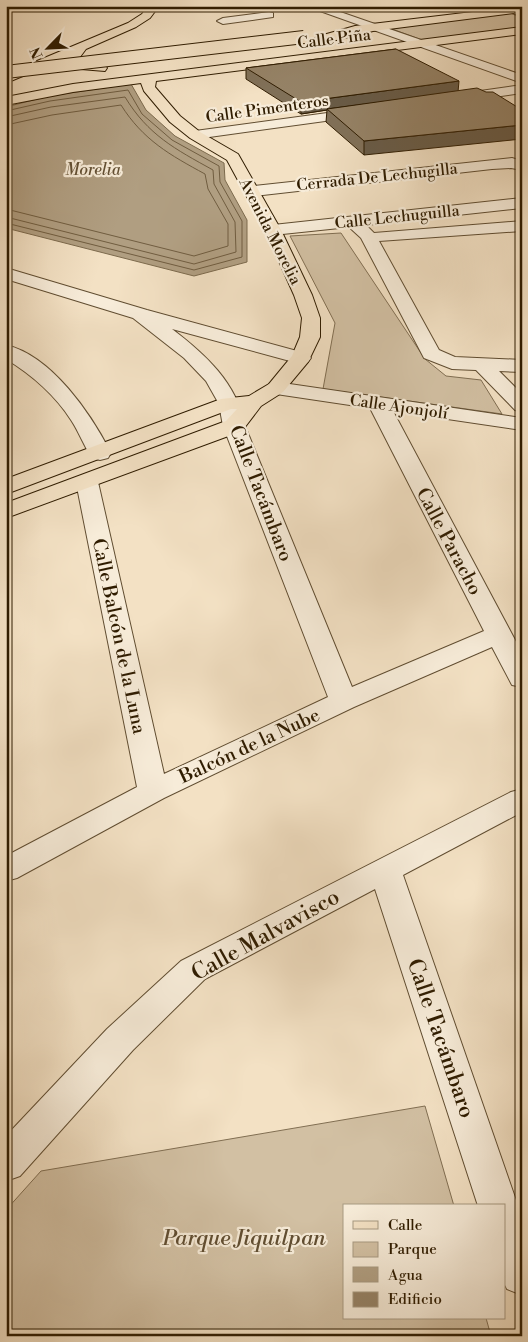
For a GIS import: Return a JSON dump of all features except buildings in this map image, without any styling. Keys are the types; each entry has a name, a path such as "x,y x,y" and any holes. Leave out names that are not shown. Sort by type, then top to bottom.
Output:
{"main road":[{"path":"6,79 132,25 146,16 154,6"},
{"name":"Calle Piña","path":"372,28 514,10"},
{"path":"48,48 106,25 118,18"},
{"path":"82,48 70,60 73,65 113,68 302,43 372,28"},
{"path":"6,72 372,28"},
{"name":"Calle Piña","path":"6,101 45,92 522,30"},
{"path":"6,64 23,57"},
{"name":"Avenida Morelia","path":"6,511 234,426 254,402 276,388 301,358 310,337 311,318 303,294 253,190 233,157 195,135 175,119 150,88 148,82 151,78"},
{"name":"Avenida Morelia","path":"6,487 228,404 254,402"}],"street":[{"path":"236,6 250,18"},
{"path":"311,6 522,78"},
{"path":"231,34 221,17 250,18 269,15"},
{"path":"481,65 514,61"},
{"path":"445,100 522,89"},
{"name":"Calle Pimenteros","path":"195,135 377,110"},
{"path":"231,131 233,157"},
{"name":"Cerrada De Lechugilla","path":"253,190 502,163 522,166"},
{"name":"Calle Lechuguilla","path":"273,230 352,220 522,204"},
{"path":"352,220 368,236 431,354 452,363 483,366 522,366"},
{"name":"Calle Lechuguilla","path":"368,236 522,226"},
{"name":"Calle Tacámbaro","path":"6,273 140,314 301,358"},
{"name":"Calle Tacámbaro","path":"140,314 172,338 210,374 228,404 234,426 344,701"},
{"path":"6,351 24,361 61,391 86,424 100,453"},
{"path":"483,366 522,406"},
{"name":"Calle Ajonjolí","path":"276,388 522,424"},
{"name":"Calle Paracho","path":"378,403 522,679"},
{"name":"Calle Balcón de la Luna","path":"87,482 152,791"},
{"name":"Balcón de la Nube","path":"6,870 152,791 344,701 498,634"},
{"name":"Calle Malvavisco","path":"6,1164 118,1041 152,1006 193,970 522,799"},
{"name":"Calle Tacámbaro","path":"385,870 497,1204"},
{"path":"506,1229 522,1275"}],"green space":[{"path":"508,12 522,18 522,29 425,41 392,29 448,19"},
{"path":"341,233 425,359 446,376 481,380 502,414 323,389 335,323 290,236"},
{"name":"Parque Jiquilpan","path":"425,1106 453,1204 343,1204 343,1320 487,1320 491,1336 6,1336 6,1210 41,1171"}],"water":[{"name":"Morelia","path":"131,84 146,110 175,136 224,163 225,180 247,220 247,262 194,276 6,228 6,107 49,96"}]}
